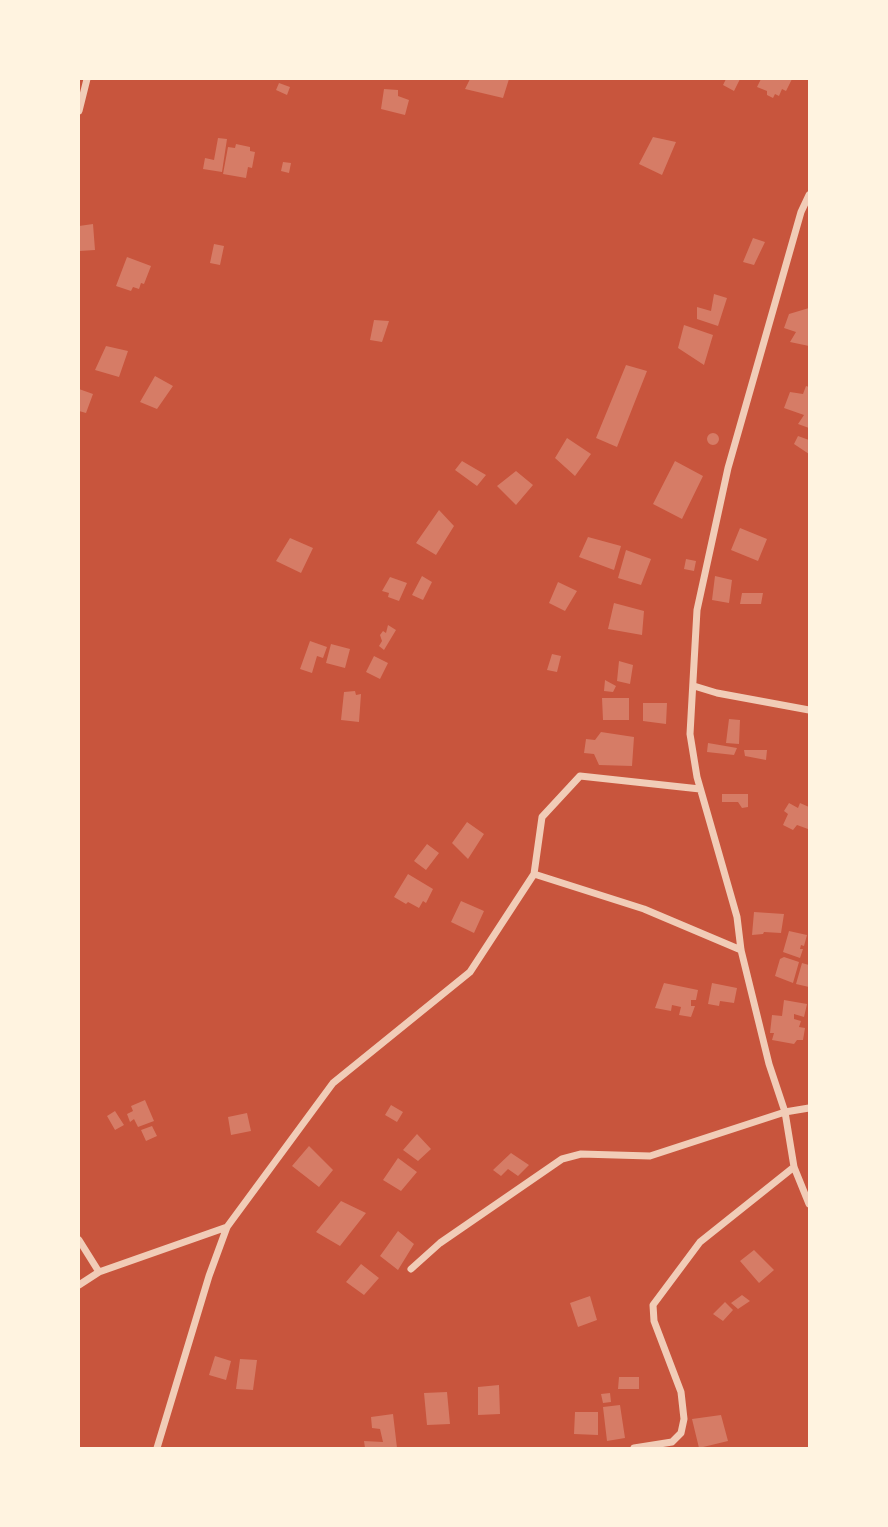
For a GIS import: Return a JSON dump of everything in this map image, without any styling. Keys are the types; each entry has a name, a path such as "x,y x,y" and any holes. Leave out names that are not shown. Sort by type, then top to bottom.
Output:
{"street":[{"path":"79,111 87,79"},
{"path":"809,195 728,468 697,610 690,734 700,789 737,917 741,950 768,1064 785,1112 794,1167 809,1204"},
{"path":"694,685 717,693 809,710"},
{"path":"157,1448 209,1276 227,1227 333,1083 470,972 534,874 541,817 580,776 700,789"},
{"path":"534,874 644,909 741,950"},
{"path":"411,1269 440,1243 562,1159 581,1154 650,1156 785,1112 809,1108"},
{"path":"634,1448 672,1442 681,1433 684,1419 681,1392 654,1321 653,1305 700,1242 794,1167"},
{"path":"79,1286 99,1272 227,1227"},
{"path":"79,1240 99,1272"}],"building":[{"path":"470,79 509,79 503,98 465,89"},
{"path":"726,79 740,79 734,91 723,85"},
{"path":"761,79 792,79 786,91 782,89 779,96 775,94 773,98 767,95 767,91 757,87"},
{"path":"279,83 290,87 287,95 276,90"},
{"path":"384,89 398,90 398,96 409,100 405,115 381,109"},
{"path":"653,137 676,142 662,175 639,164"},
{"path":"218,138 227,139 222,172 203,169 205,158 214,160"},
{"path":"236,144 250,147 250,151 255,152 252,168 248,167 246,178 223,174 228,147 235,148"},
{"path":"283,162 291,163 289,173 281,171"},
{"path":"93,224 95,250 79,251 79,226"},
{"path":"753,238 765,242 754,265 743,262"},
{"path":"214,244 224,246 220,265 210,263"},
{"path":"127,257 151,266 144,284 141,283 139,289 133,287 131,291 116,286"},
{"path":"714,294 727,298 718,326 697,319 697,307 711,311"},
{"path":"809,308 809,346 790,342 796,332 784,328 789,314"},
{"path":"374,320 389,321 382,342 370,340"},
{"path":"684,325 713,335 704,365 678,348"},
{"path":"106,346 128,351 119,377 95,370"},
{"path":"626,365 647,371 617,447 596,438"},
{"path":"155,376 173,386 157,409 140,402"},
{"path":"806,386 809,387 809,428 798,424 804,415 784,408 790,392 803,394"},
{"path":"79,389 93,394 86,413 79,411"},
{"path":"713,433 719,439 713,445 707,439"},
{"path":"798,436 809,440 809,454 794,444"},
{"path":"567,438 591,454 575,476 555,458"},
{"path":"462,461 486,475 477,486 455,470"},
{"path":"675,461 703,476 682,519 653,504"},
{"path":"516,471 533,485 516,505 497,486"},
{"path":"439,510 454,526 436,555 416,543"},
{"path":"740,528 767,539 758,561 731,550"},
{"path":"588,537 621,546 614,570 579,557"},
{"path":"290,538 313,548 301,573 276,561"},
{"path":"626,550 651,559 641,585 618,578"},
{"path":"686,559 696,561 694,571 684,569"},
{"path":"422,576 432,582 423,600 412,595"},
{"path":"715,576 732,580 729,603 712,600"},
{"path":"390,577 407,583 399,601 388,597 389,593 382,591"},
{"path":"558,582 577,591 565,611 549,603"},
{"path":"742,593 763,593 761,604 740,604"},
{"path":"614,603 644,611 642,635 608,629"},
{"path":"388,625 396,630 384,650 379,646 382,641 380,635 383,631 386,633"},
{"path":"310,641 327,647 323,658 317,656 312,673 300,669"},
{"path":"331,644 350,649 345,668 326,663"},
{"path":"552,654 561,656 557,672 547,670"},
{"path":"374,656 388,663 380,679 366,672"},
{"path":"619,661 633,665 630,684 617,681"},
{"path":"605,680 616,686 613,692 604,691"},
{"path":"355,691 356,695 361,694 359,722 341,720 344,692"},
{"path":"602,698 629,698 629,720 603,720"},
{"path":"643,703 667,703 666,724 643,721"},
{"path":"729,719 740,720 739,744 726,743"},
{"path":"601,732 634,737 632,766 599,765 594,754 584,753 586,739 595,740"},
{"path":"708,743 737,748 734,755 707,752"},
{"path":"744,750 767,750 766,760 745,756"},
{"path":"722,794 748,794 748,807 742,808 738,802 722,802"},
{"path":"789,803 798,808 800,803 809,807 808,829 797,825 793,830 783,825 788,814 784,811"},
{"path":"467,822 484,834 468,859 452,843"},
{"path":"427,844 439,853 426,870 414,861"},
{"path":"408,874 433,889 426,903 423,901 419,908 394,897"},
{"path":"461,901 484,911 474,933 451,922"},
{"path":"754,912 784,914 781,933 764,932 752,935"},
{"path":"789,931 807,935 804,946 801,945 800,949 803,949 800,958 783,952"},
{"path":"784,957 799,962 793,983 775,976 780,959"},
{"path":"802,963 809,965 809,987 796,984"},
{"path":"664,983 698,990 696,1000 691,1000 691,1006 695,1006 691,1017 679,1015 681,1007 672,1005 671,1011 655,1008"},
{"path":"712,983 737,988 734,1003 720,1001 719,1006 708,1004"},
{"path":"784,1000 807,1004 804,1017 794,1014 794,1019 801,1021 799,1027 805,1028 803,1040 797,1040 794,1044 772,1040 774,1033 770,1033 772,1015 782,1016"},
{"path":"145,1100 154,1121 138,1127 134,1119 130,1122 127,1114 133,1111 131,1106"},
{"path":"391,1105 403,1112 397,1122 385,1115"},
{"path":"115,1111 124,1125 115,1130 107,1116"},
{"path":"247,1113 251,1131 231,1135 228,1117"},
{"path":"152,1126 157,1136 146,1141 141,1130"},
{"path":"417,1134 431,1149 418,1161 403,1150"},
{"path":"309,1146 333,1170 319,1187 292,1166"},
{"path":"511,1153 529,1165 518,1176 508,1169 501,1176 493,1170"},
{"path":"398,1158 417,1172 401,1191 383,1180"},
{"path":"341,1201 366,1213 340,1246 316,1232"},
{"path":"398,1231 414,1244 398,1270 380,1256"},
{"path":"754,1250 774,1270 759,1283 740,1261"},
{"path":"361,1264 379,1278 364,1295 346,1282"},
{"path":"742,1295 750,1301 738,1309 731,1303"},
{"path":"590,1296 597,1320 578,1327 570,1303"},
{"path":"725,1302 733,1310 723,1321 713,1314"},
{"path":"215,1356 231,1361 226,1380 209,1375"},
{"path":"240,1359 257,1360 253,1390 236,1389"},
{"path":"619,1377 639,1377 639,1389 618,1389"},
{"path":"499,1385 500,1414 478,1415 478,1387"},
{"path":"447,1392 450,1424 427,1425 424,1393"},
{"path":"610,1393 611,1402 603,1403 601,1394"},
{"path":"620,1405 625,1438 607,1441 603,1407"},
{"path":"575,1412 598,1412 598,1435 574,1434"},
{"path":"393,1414 397,1448 365,1448 364,1441 383,1442 380,1429 372,1428 371,1417"},
{"path":"721,1415 728,1441 699,1448 692,1419"}]}
